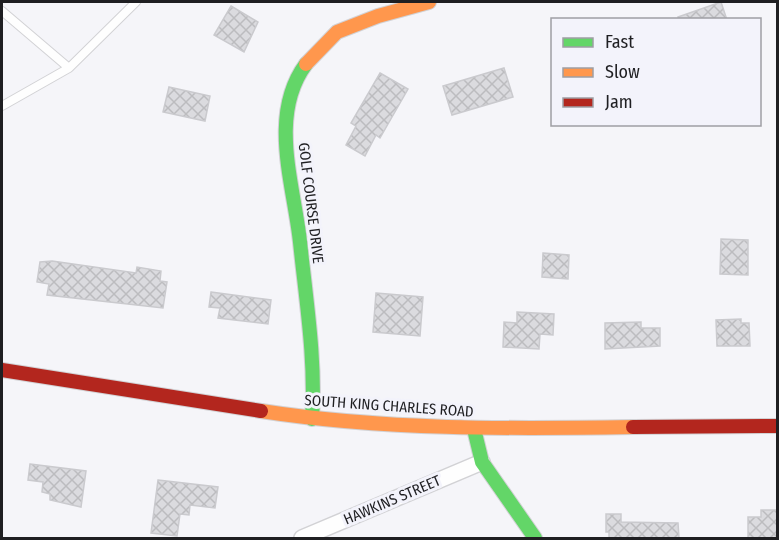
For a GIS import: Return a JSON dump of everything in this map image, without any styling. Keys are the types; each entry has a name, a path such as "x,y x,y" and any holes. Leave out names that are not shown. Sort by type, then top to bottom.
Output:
{"street":[{"name":"GOLF COURSE DRIVE","path":"312,419 313,380 300,239 288,166 286,129 291,98 304,66 337,32 378,16 429,2"},
{"name":"SOUTH KING CHARLES ROAD","path":"2,370 312,419 474,429 777,426"},
{"path":"474,429 482,462 535,538"},
{"name":"HAWKINS STREET","path":"302,538 482,462"}],"lane":[{"path":"2,106 69,68 136,2"},
{"path":"2,11 69,68"}],"building":[{"path":"721,2 726,18 678,18"},
{"path":"231,6 258,22 244,52 214,35"},
{"path":"504,68 513,97 452,115 443,86"},
{"path":"380,73 408,89 380,138 376,135 365,156 346,145 356,126 351,123"},
{"path":"169,87 210,96 205,121 163,112"},
{"path":"721,239 748,240 748,275 720,274"},
{"path":"543,253 569,255 568,279 542,277"},
{"path":"52,261 136,273 137,267 161,271 160,281 167,282 163,308 47,295 49,284 37,282 40,262"},
{"path":"211,292 271,300 268,324 218,318 220,308 209,307"},
{"path":"376,293 423,297 420,336 373,332"},
{"path":"517,312 554,314 553,335 540,334 539,349 503,347 504,322 517,323"},
{"path":"741,319 741,323 749,323 750,346 717,346 716,320"},
{"path":"641,322 641,328 660,328 660,346 605,349 605,323"},
{"path":"30,464 86,471 81,507 50,500 50,494 42,492 43,482 28,480"},
{"path":"158,480 218,487 215,508 190,505 189,515 180,514 177,536 151,533"},
{"path":"761,510 777,510 777,538 748,538 748,517 761,517"},
{"path":"606,514 621,514 621,522 678,523 679,538 609,538 609,532 606,532"}],"traffic: fast":[{"path":"306,64 295,84 288,105 286,151 310,330 313,375 312,419"},
{"path":"474,429 482,462 535,538"}],"traffic: slow":[{"path":"306,64 337,32 378,16 429,2"},
{"path":"261,411 400,425 493,428 633,427"}],"traffic: jam":[{"path":"2,370 261,411"},
{"path":"633,427 778,426"}]}
